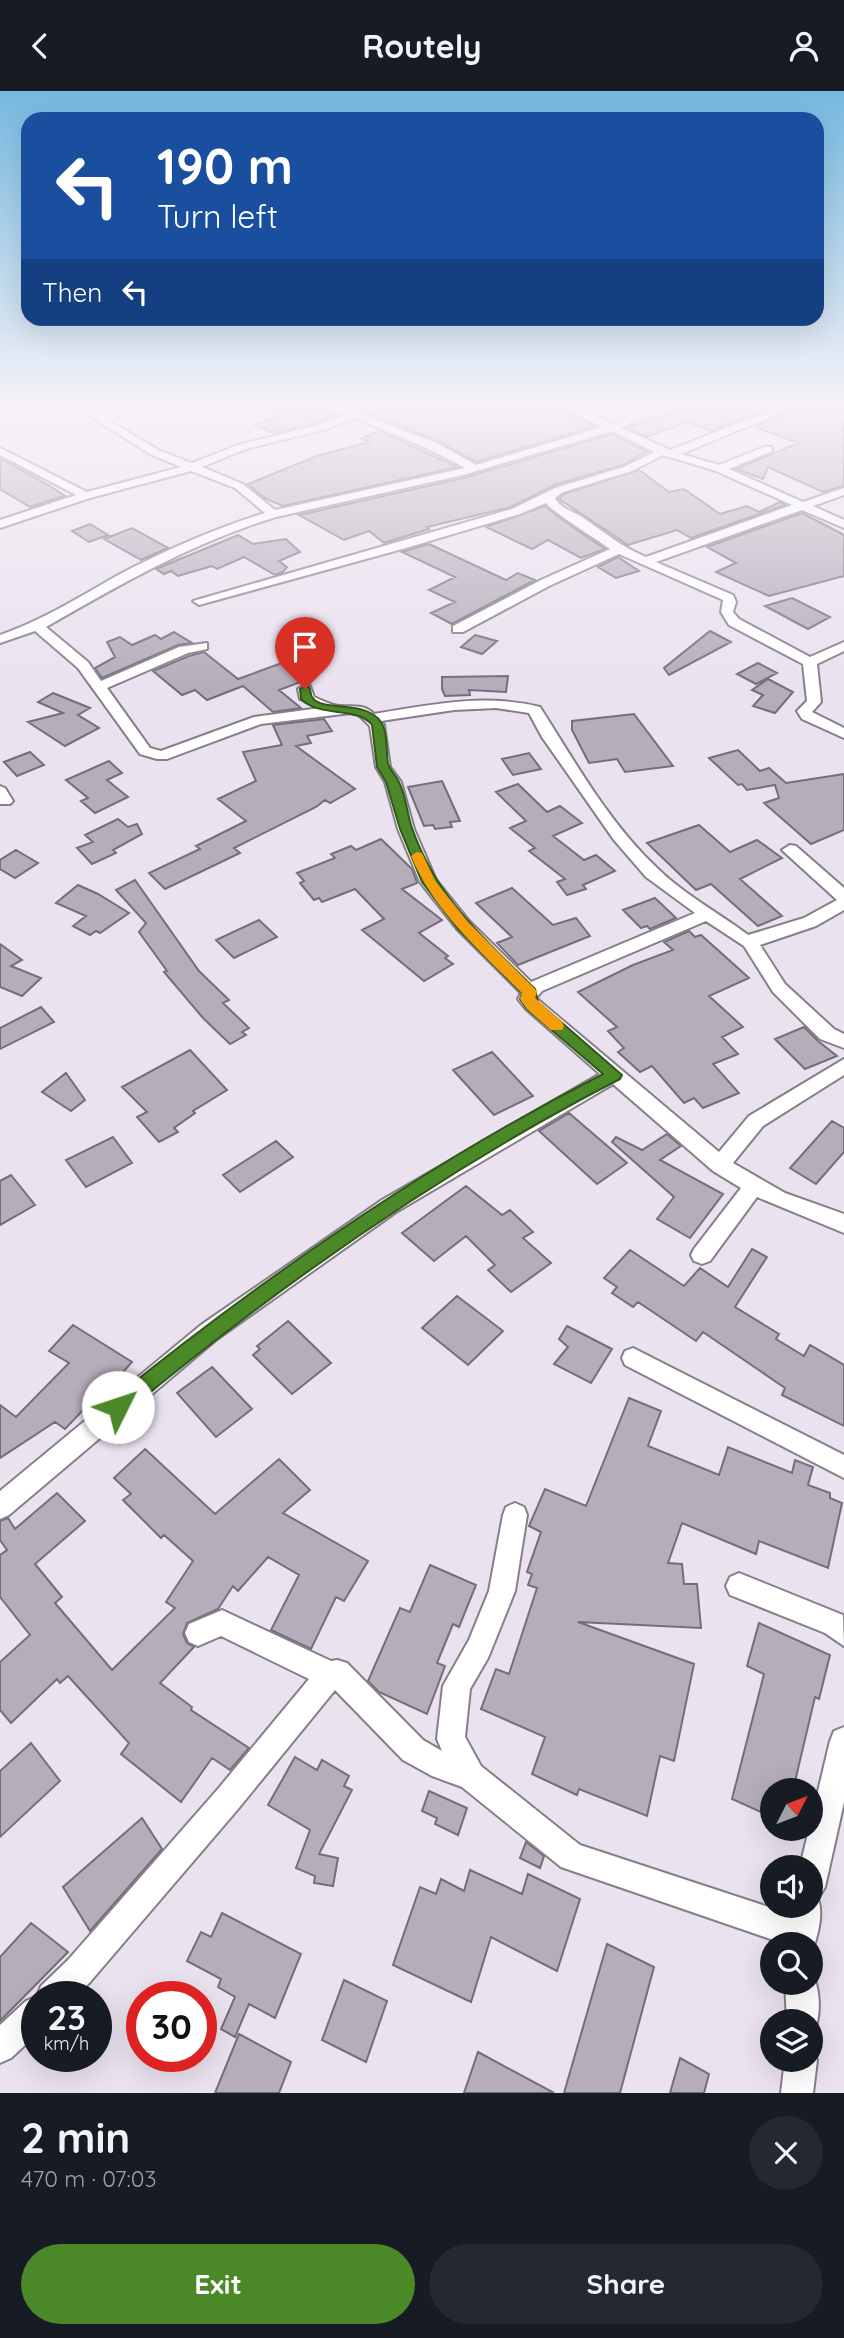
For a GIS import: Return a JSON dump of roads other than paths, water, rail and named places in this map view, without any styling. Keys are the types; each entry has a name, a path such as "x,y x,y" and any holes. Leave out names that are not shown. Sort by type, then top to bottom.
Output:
{"street":[{"path":"0,524 79,498"},
{"path":"254,498 273,514"},
{"path":"0,639 37,626 152,564 237,526 273,514 341,498"},
{"path":"199,601 412,543 548,498"},
{"path":"549,498 554,507 576,518 619,550 728,599 730,602 727,612 734,622 810,662"},
{"path":"789,498 844,524"},
{"path":"644,562 820,498"},
{"path":"458,629 545,583 619,550"},
{"path":"37,626 83,665 145,751 162,756 259,720 338,710"},
{"path":"98,687 184,650 202,646"},
{"path":"810,662 844,646"},
{"path":"810,662 814,702 804,713 844,734"},
{"path":"305,689 307,699 313,703 338,710 364,712 373,718 377,725 383,767 393,782 406,829 428,882 463,926 530,992"},
{"path":"373,718 455,706 513,703 535,710 549,737 620,837 652,873 707,914 750,941 779,988 827,1034 844,1041"},
{"path":"750,941 810,922 844,900 790,850"},
{"path":"707,914 530,992 527,999 720,1164 754,1186 844,1224"},
{"path":"720,1164 757,1121 844,1066"},
{"path":"0,1507 136,1391 243,1308 389,1206 570,1098 614,1075"},
{"path":"702,1255 754,1186"},
{"path":"633,1358 844,1467"},
{"path":"471,1776 451,1739 457,1686 479,1649 502,1591 515,1515"},
{"path":"739,1586 834,1624 844,1633"},
{"path":"198,1633 222,1623 330,1675"},
{"path":"69,1981 228,1799 330,1675 337,1673 413,1750 442,1766 471,1776 570,1857 802,1928"},
{"path":"817,1855 844,1741"},
{"path":"0,2047 21,2027"},
{"path":"797,2093 800,2072"}]}
